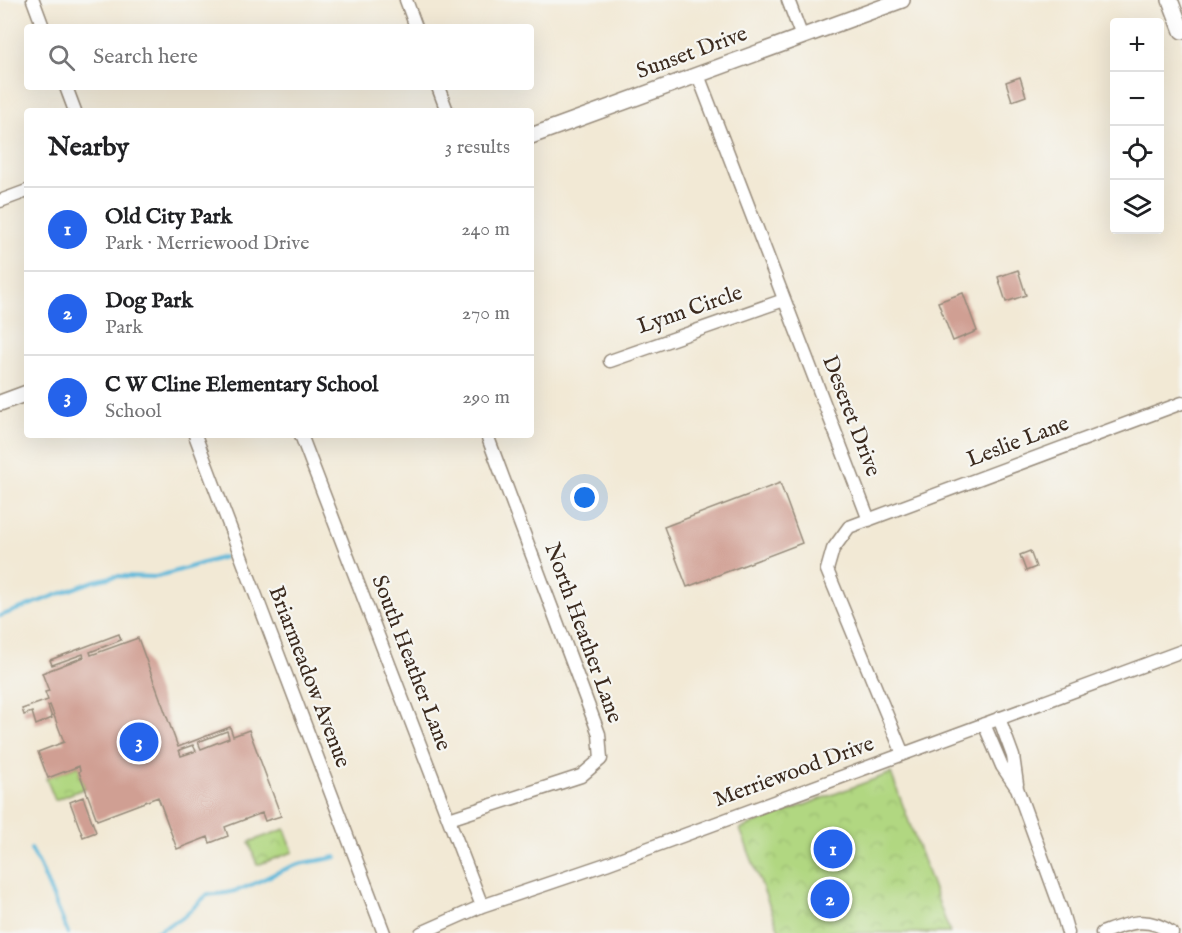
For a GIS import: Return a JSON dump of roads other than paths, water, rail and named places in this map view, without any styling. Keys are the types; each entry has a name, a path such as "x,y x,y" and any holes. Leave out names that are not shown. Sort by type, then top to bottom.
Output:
{"street":[{"path":"33,0 42,24"},
{"path":"406,0 415,24"},
{"path":"788,0 802,37"},
{"name":"Sunset Drive","path":"534,135 902,0"},
{"path":"1170,0 1182,31"},
{"name":"Deseret Drive","path":"698,75 869,520"},
{"path":"67,90 74,108"},
{"path":"439,90 446,108"},
{"path":"0,201 24,192"},
{"name":"Lynn Circle","path":"610,361 784,300"},
{"path":"0,403 24,394"},
{"name":"Leslie Lane","path":"869,520 1182,403"},
{"name":"Briarmeadow Avenue","path":"196,438 384,933"},
{"name":"South Heather Lane","path":"302,438 482,906"},
{"name":"North Heather Lane","path":"449,819 581,776 601,759 599,734 488,438"},
{"path":"869,520 849,527 832,549 827,570 903,754"},
{"name":"Merriewood Drive","path":"421,933 482,906 606,864 1182,651"},
{"path":"999,718 1013,756 1017,788 1068,933"},
{"path":"984,724 1002,766 1017,788"},
{"path":"1102,933 1133,922 1161,925 1172,933"}],"waterway":[{"path":"0,616 94,581 117,576 156,577 224,557"},
{"path":"31,849 68,933"},
{"path":"154,933 182,918 208,894 233,892 291,867 336,857"}],"place":[{"name":"C W Cline Elementary School","path":"139,742"},
{"name":"Old City Park","path":"833,849"},
{"name":"Dog Park","path":"830,899"}]}
